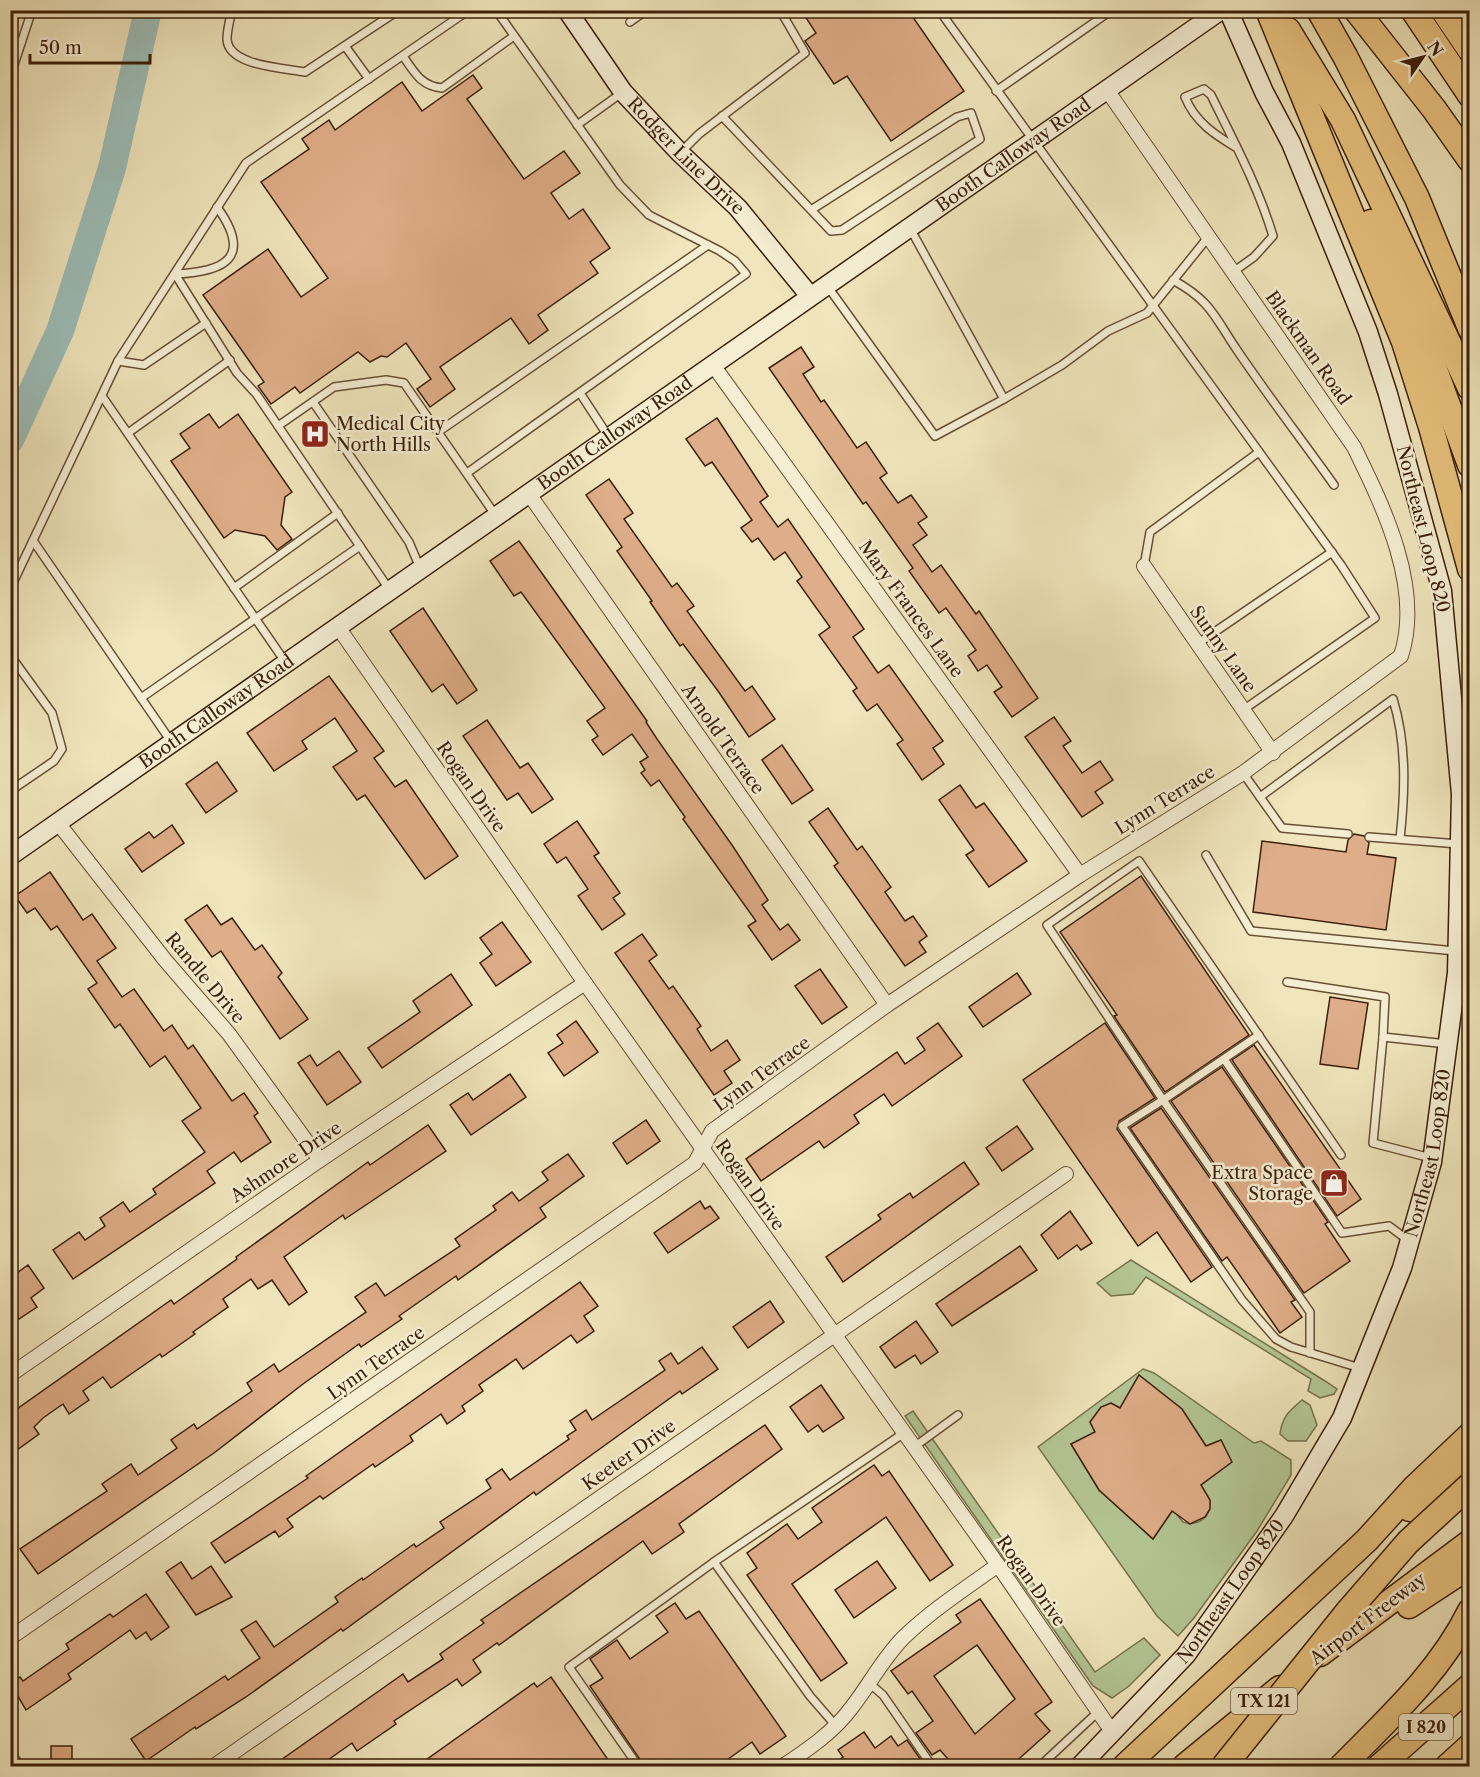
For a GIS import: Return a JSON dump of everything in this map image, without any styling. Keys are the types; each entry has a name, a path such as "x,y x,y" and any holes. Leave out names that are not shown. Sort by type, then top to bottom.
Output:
{"highway":[{"path":"1268,10 1404,342 1431,427 1470,569"},
{"path":"1275,10 1342,120 1470,388"},
{"path":"1319,10 1417,198 1470,328"},
{"path":"1356,10 1434,109 1470,160"},
{"path":"1413,10 1470,95"},
{"path":"1443,10 1470,50"},
{"path":"1309,113 1352,182 1388,255 1423,337 1470,465"},
{"path":"1125,1767 1367,1540 1414,1488 1470,1435"},
{"path":"1367,1540 1470,1467"},
{"path":"1224,1767 1349,1610 1400,1550 1444,1506 1470,1485"},
{"name":"Airport Freeway","path":"1185,1767 1340,1638 1470,1542"},
{"path":"1340,1638 1359,1638 1470,1566"},
{"path":"1342,1767 1412,1695 1444,1654 1469,1612"},
{"name":"I 820","path":"1380,1767 1470,1686"},
{"name":"I 820","path":"1448,1767 1470,1746"}],"main road":[{"name":"Rodger Line Drive","path":"567,10 623,92 680,153 738,208 810,296"},
{"name":"Booth Calloway Road","path":"10,856 1221,10"},
{"name":"Northeast Loop 820","path":"1080,1767 1186,1655 1242,1580 1333,1435 1402,1268 1432,1158 1458,951 1461,794 1442,591 1375,353 1291,143 1264,92 1228,10"}],"street":[{"name":"Blackman Road","path":"1107,90 1354,447 1383,506 1397,550 1409,614 1408,636 1401,656"},
{"name":"Mary Frances Lane","path":"713,365 1080,875"},
{"name":"Arnold Terrace","path":"529,494 887,1005"},
{"name":"Sunny Lane","path":"1144,566 1273,753"},
{"name":"Rogan Drive","path":"338,627 585,983 998,1565 1113,1733"},
{"name":"Lynn Terrace","path":"10,1638 695,1163 712,1131 887,1005 1080,875 1273,753 1401,656"},
{"name":"Randle Drive","path":"58,823 165,960 229,1034 320,1160"},
{"name":"Ashmore Drive","path":"10,1375 320,1160 585,983"},
{"name":"Keeter Drive","path":"214,1767 1066,1174"},
{"path":"783,1767 836,1726 903,1638 928,1616 998,1565"},
{"path":"10,1757 17,1767"}],"lane":[{"path":"10,76 32,10"},
{"path":"232,10 227,40 232,52 240,58 304,72 399,10"},
{"path":"10,589 118,361 246,163 469,10"},
{"path":"467,473 746,274 735,261 649,215 620,185 496,10"},
{"path":"630,22 647,10"},
{"path":"680,153 722,116 805,53 780,10"},
{"path":"939,10 1032,142 1332,552 1375,618 1243,710"},
{"path":"996,91 1112,10"},
{"path":"403,56 420,81 430,87 442,88 514,36"},
{"path":"10,40 21,43"},
{"path":"345,46 369,79"},
{"path":"1233,272 1254,257 1273,236 1260,194 1211,95 1204,89 1185,97 1190,110 1210,132 1237,148"},
{"path":"577,125 623,92"},
{"path":"722,116 811,210 831,231 842,230 980,139 971,113 957,117 811,210"},
{"path":"175,274 201,273 220,266 232,253 235,240 228,223 217,207"},
{"path":"910,228 1004,399"},
{"path":"827,285 935,436 1062,365 1108,331 1147,313 1209,236"},
{"path":"438,432 708,245"},
{"path":"175,274 230,360 391,590"},
{"path":"1173,280 1197,293 1221,322 1237,350 1334,485"},
{"path":"118,361 144,365 206,322"},
{"path":"128,434 230,360"},
{"path":"278,426 334,387 386,380 404,383 496,516"},
{"path":"580,393 609,438"},
{"path":"102,396 286,663"},
{"path":"313,402 409,542 420,570"},
{"path":"1144,566 1150,532 1259,452"},
{"path":"234,588 338,513"},
{"path":"34,542 172,743"},
{"path":"141,698 360,546"},
{"path":"1197,644 1332,552"},
{"path":"10,655 52,713 62,749 54,761 10,791"},
{"path":"1260,797 1393,699 1402,748 1404,794 1400,839"},
{"path":"1243,773 1282,828 1348,834"},
{"path":"1369,837 1461,844"},
{"path":"1206,855 1251,931 1458,951"},
{"path":"1310,1353 1310,1312 1163,1100 1047,925 1139,861 1341,1155"},
{"path":"1287,982 1385,997 1373,1143 1432,1158"},
{"path":"1258,1035 1122,1126 1242,1300 1276,1339 1310,1353 1362,1369"},
{"path":"1383,1037 1448,1044"},
{"path":"1224,1059 1342,1233 1389,1226 1410,1242"},
{"path":"913,1448 958,1414"},
{"path":"638,1767 569,1667 714,1562 904,1433"},
{"path":"714,1562 810,1696 836,1726"},
{"path":"869,1682 883,1695 932,1767"},
{"path":"1040,1767 1099,1711"}],"green space":[{"path":"1131,1260 1325,1381 1337,1389 1334,1394 1320,1398 1308,1391 1311,1379 1146,1277 1133,1294 1111,1296 1097,1283"},
{"path":"1143,1369 1154,1373 1254,1443 1261,1441 1291,1460 1291,1475 1257,1531 1194,1618 1178,1636 1157,1616 1038,1447","holes":["1139,1375 1182,1409 1206,1446 1221,1440 1231,1462 1201,1485 1209,1503 1208,1514 1204,1518 1190,1524 1183,1522 1173,1510 1153,1539 1099,1490 1071,1444 1095,1432 1090,1422 1101,1407 1111,1403 1120,1408"]},
{"path":"1302,1400 1310,1405 1317,1425 1306,1441 1288,1441 1280,1434 1282,1423 1290,1411"},
{"path":"913,1411 1095,1672 1144,1638 1160,1655 1129,1686 1112,1698 1093,1686 905,1416"}],"building":[{"path":"801,10 908,10 964,91 891,141 847,76 834,84 805,41 816,33"},
{"path":"473,75 482,88 467,99 524,179 564,151 580,173 551,193 569,219 583,209 610,248 590,262 598,273 538,315 548,330 529,344 511,318 440,367 455,389 430,407 417,389 431,379 406,343 387,357 381,356 370,362 358,352 300,393 295,387 271,404 258,386 264,382 203,295 268,249 301,297 328,278 261,182 309,149 302,139 329,120 335,130 402,82 422,111"},
{"path":"801,347 814,367 803,374 821,402 824,400 857,448 866,442 887,473 880,478 898,503 911,495 927,517 918,523 927,535 913,545 932,572 941,565 976,614 979,611 1038,698 1012,717 994,692 1002,687 987,665 978,671 968,656 976,650 946,608 939,613 909,571 913,568 866,502 863,504 769,368"},
{"path":"209,414 219,428 238,414 292,492 285,497 281,525 292,539 277,550 265,536 235,530 224,538 171,461 190,448 180,434"},
{"path":"717,418 768,496 760,502 778,527 788,519 864,629 853,637 878,673 889,665 943,741 933,748 944,764 922,780 897,744 903,740 877,704 867,711 853,691 857,688 819,635 830,627 797,581 802,577 785,552 774,560 758,538 752,542 741,528 752,520 712,462 705,466 686,439"},
{"path":"609,479 633,513 624,519 672,587 677,583 694,606 687,611 745,691 752,686 775,719 749,737 718,691 683,644 680,646 650,602 652,601 617,551 622,547 586,495"},
{"path":"519,541 732,845 768,900 762,905 780,930 788,924 800,940 772,960 748,926 756,921 683,819 685,817 659,780 651,786 641,773 645,770 640,762 648,757 632,734 603,755 592,740 598,736 587,721 605,708 521,592 514,596 490,561"},
{"path":"423,608 477,690 457,704 443,684 432,692 390,631"},
{"path":"329,676 384,751 374,758 395,787 406,780 458,856 425,879 365,795 357,800 333,767 357,751 335,718 302,741 307,749 274,771 247,733"},
{"path":"1054,717 1071,741 1063,746 1082,773 1100,761 1113,780 1095,792 1103,803 1082,817 1025,737"},
{"path":"487,720 520,768 528,763 553,799 532,813 518,793 507,800 463,736"},
{"path":"782,745 813,790 792,804 762,760"},
{"path":"217,762 237,791 206,813 186,784"},
{"path":"960,785 976,808 984,803 1027,861 989,887 966,855 974,850 939,800"},
{"path":"828,808 857,850 862,846 891,887 885,892 905,921 913,916 927,936 919,942 926,952 905,966 834,866 838,863 809,822"},
{"path":"577,821 599,853 594,856 620,893 613,898 625,914 602,930 578,896 588,889 566,857 557,863 544,844"},
{"path":"172,825 184,843 142,872 125,849 149,832 154,838"},
{"path":"1354,834 1364,836 1369,843 1367,854 1396,858 1386,930 1253,912 1262,841 1346,852 1348,840"},
{"path":"50,872 83,920 92,914 116,948 97,961 122,997 134,989 164,1031 172,1025 188,1049 193,1045 232,1101 244,1093 258,1113 254,1116 271,1142 241,1162 234,1152 207,1171 215,1183 73,1279 53,1250 79,1232 85,1240 105,1226 100,1218 123,1202 130,1212 156,1194 153,1189 205,1152 182,1121 201,1108 165,1056 150,1067 120,1024 115,1028 88,989 97,983 57,926 51,930 35,908 27,913 15,896"},
{"path":"1141,876 1249,1035 1165,1092 1114,1016 1117,1015 1060,932"},
{"path":"207,905 221,925 232,918 255,950 262,945 282,973 278,977 308,1019 280,1039 221,951 212,957 185,920"},
{"path":"502,922 531,962 496,986 480,963 492,954 480,938"},
{"path":"642,934 657,955 649,961 669,989 673,986 701,1026 697,1029 711,1051 727,1040 740,1060 724,1071 732,1083 714,1095 615,953"},
{"path":"820,969 847,1007 822,1024 795,986"},
{"path":"1017,973 1031,994 983,1027 969,1007"},
{"path":"451,974 472,1005 382,1068 368,1048 420,1012 413,1001"},
{"path":"1330,997 1368,1003 1358,1069 1320,1064"},
{"path":"576,1021 598,1052 564,1076 548,1053 563,1043 557,1035"},
{"path":"938,1023 962,1056 892,1106 884,1094 854,1115 859,1123 824,1148 819,1141 761,1181 746,1159 897,1052 905,1064 925,1050 917,1038"},
{"path":"1105,1023 1155,1098 1119,1121 1117,1129 1212,1267 1191,1282 1157,1232 1138,1246 1023,1080"},
{"path":"1254,1045 1361,1199 1337,1216 1232,1060"},
{"path":"339,1051 361,1082 327,1105 298,1063 310,1055 317,1066"},
{"path":"1222,1067 1328,1222 1325,1224 1350,1261 1304,1293 1171,1101"},
{"path":"510,1074 526,1097 471,1135 450,1105 468,1093 473,1100"},
{"path":"1161,1108 1295,1300 1291,1302 1302,1317 1280,1333 1227,1257 1222,1261 1130,1128"},
{"path":"646,1120 660,1141 627,1164 613,1143"},
{"path":"428,1125 446,1151 345,1219 343,1215 284,1257 307,1292 289,1305 272,1280 258,1289 251,1279 223,1299 228,1307 193,1332 195,1334 162,1357 160,1354 111,1388 103,1377 83,1391 89,1400 69,1414 63,1404 34,1427 39,1434 10,1455 10,1414 171,1300 174,1304 368,1162 370,1165"},
{"path":"1017,1126 1033,1149 1002,1171 986,1148"},
{"path":"568,1154 584,1176 540,1208 546,1217 458,1280 456,1276 399,1316 402,1319 361,1347 359,1344 214,1453 38,1574 20,1549 107,1491 102,1484 131,1464 138,1475 177,1448 171,1440 194,1424 197,1429 252,1391 247,1383 274,1364 279,1372 366,1312 355,1297 376,1283 385,1296 460,1246 455,1239 496,1210 493,1206 512,1192 519,1201 548,1180 542,1172"},
{"path":"964,1162 979,1184 843,1282 826,1257 881,1219 878,1215 910,1193 913,1198"},
{"path":"700,1201 705,1209 710,1206 719,1218 668,1253 654,1233"},
{"path":"1070,1211 1092,1243 1081,1250 1077,1245 1058,1259 1041,1235"},
{"path":"1020,1246 1037,1270 952,1326 936,1304"},
{"path":"28,1265 44,1288 31,1298 37,1307 19,1319 10,1307 10,1278"},
{"path":"580,1282 598,1306 584,1316 594,1331 577,1343 571,1335 523,1369 516,1359 479,1385 483,1391 462,1406 465,1411 447,1424 441,1414 410,1436 413,1441 375,1467 373,1464 323,1499 320,1496 287,1519 293,1527 279,1537 275,1531 225,1563 211,1543 308,1478 306,1476"},
{"path":"770,1301 784,1322 748,1348 733,1327"},
{"path":"916,1321 938,1352 921,1364 915,1355 895,1368 880,1347"},
{"path":"702,1347 718,1369 682,1394 680,1391 536,1495 534,1492 343,1631 341,1629 246,1697 196,1729 195,1727 146,1761 131,1739 225,1676 228,1680 260,1658 241,1630 256,1621 274,1647 338,1602 335,1597 362,1578 363,1580 414,1544 416,1547 444,1528 440,1522 491,1488 486,1480 502,1469 510,1480 569,1439 567,1436 576,1430 570,1421 586,1410 592,1420 665,1370 659,1361 671,1353 678,1364"},
{"path":"1139,1375 1182,1409 1206,1446 1221,1440 1232,1462 1201,1485 1210,1500 1210,1509 1205,1517 1190,1524 1172,1511 1153,1539 1099,1490 1071,1444 1095,1432 1090,1422 1101,1407 1111,1403 1120,1408"},
{"path":"821,1385 844,1418 823,1432 818,1425 808,1432 790,1407"},
{"path":"765,1425 782,1449 679,1524 684,1532 652,1554 643,1541 499,1645 497,1643 473,1660 481,1672 462,1686 457,1679 394,1721 396,1724 357,1751 352,1743 318,1767 271,1767 403,1674 408,1682 443,1659 440,1654 484,1623 481,1620"},
{"path":"874,1465 882,1476 889,1471 953,1565 930,1581 886,1517 792,1584 847,1663 821,1681 747,1575 757,1568 747,1553 787,1524 798,1539 822,1522 812,1508"},
{"path":"877,1561 896,1588 854,1618 835,1590"},
{"path":"181,1562 192,1579 211,1566 232,1597 196,1615 166,1572"},
{"path":"146,1594 169,1627 151,1640 146,1632 136,1639 130,1630 68,1674 71,1679 26,1710 10,1683 20,1677 23,1681 69,1649 66,1644 110,1614 113,1617"},
{"path":"980,1599 1052,1702 1035,1714 1050,1731 1010,1767 955,1767 940,1750 932,1755 916,1733 933,1721 912,1691 908,1694 891,1671 961,1622 956,1615","holes":["977,1645 1015,1699 975,1734 934,1676"]},
{"path":"675,1603 686,1619 699,1611 786,1736 760,1754 752,1742 717,1767 645,1767 590,1686 603,1678 590,1659 617,1640 630,1659 668,1632 656,1616"},
{"path":"551,1677 613,1767 416,1767 534,1683 537,1687"},
{"path":"864,1732 875,1748 891,1736 898,1746 907,1740 921,1760 911,1767 829,1767 843,1757 838,1750"},
{"path":"51,1746 72,1746 72,1767 51,1767"}],"waterway":[{"path":"10,440 60,331 112,168 148,10"}],"place":[{"name":"Medical City North Hills","path":"315,434"},
{"name":"Extra Space Storage","path":"1334,1183"}]}
